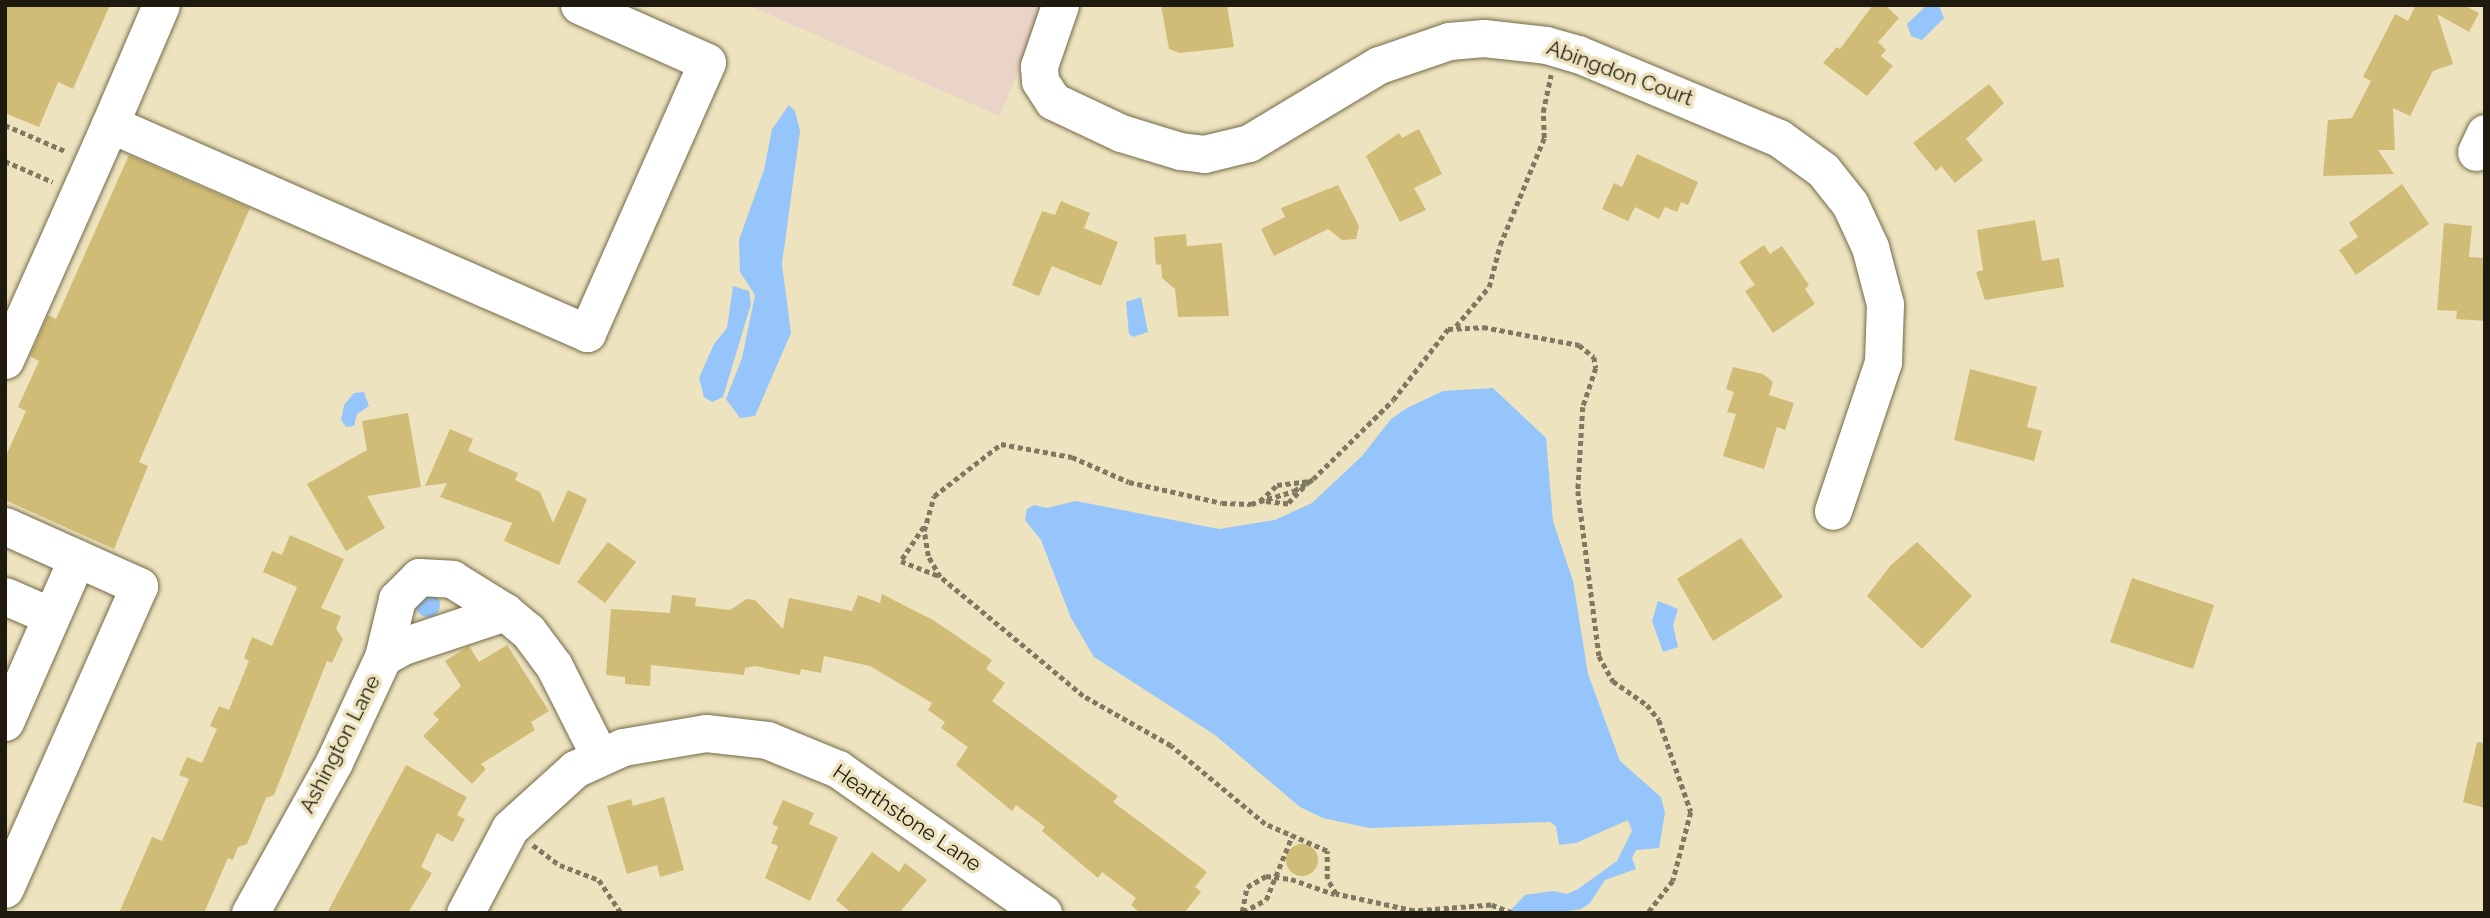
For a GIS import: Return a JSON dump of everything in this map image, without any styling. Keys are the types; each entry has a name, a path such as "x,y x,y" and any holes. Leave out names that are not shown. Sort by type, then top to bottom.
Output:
{"street":[{"path":"5,360 161,5"},
{"path":"110,124 587,334 708,62 579,5"},
{"name":"Abingdon Court","path":"1060,5 1044,48 1040,81 1053,101 1149,144 1204,154 1249,143 1337,88 1412,52 1484,38 1558,48 1761,128 1823,170 1850,204 1880,279 1887,333 1877,388 1833,511"},
{"path":"5,526 139,586 5,889"},
{"path":"5,722 77,558"},
{"path":"383,657 397,599 419,577 452,579 505,612 528,631 554,666 599,755"},
{"path":"5,596 51,616"},
{"name":"Ashington Lane","path":"258,910 334,762 383,657 484,616 505,612"},
{"name":"Hearthstone Lane","path":"465,913 510,828 558,782 599,755 667,736 706,733 766,740 807,754 874,791 1043,913"}],"path":[{"path":"1457,326 1461,316 1486,293 1500,245 1541,146 1545,96 1558,48"},
{"path":"5,125 86,178"},
{"path":"5,161 86,178"},
{"path":"1260,501 1288,504 1393,400 1444,333 1457,326 1483,327 1580,345 1594,357 1597,368 1583,407 1578,491 1599,656 1614,681 1647,705 1659,720 1691,812 1674,881 1648,913"},
{"path":"1310,481 1260,501 1240,505 1129,482 1072,457 1009,444 994,449 934,496 924,527 901,561 940,577 1061,681 1171,746 1265,824 1327,851 1327,879 1336,894"},
{"path":"1260,501 1277,485 1310,481"},
{"path":"924,527 929,556 940,577"},
{"path":"510,828 560,865 599,880 621,913"},
{"path":"1242,912 1266,900 1292,836"},
{"path":"1242,912 1247,887 1266,876 1291,879 1336,894 1414,912 1481,906 1511,913"},
{"path":"1481,906 1485,913"}],"shaded area":[{"path":"748,5 1049,5 999,116"}],"water":[{"path":"1927,5 1939,6 1944,18 1922,40 1911,36 1907,24"},
{"path":"789,105 795,111 800,131 782,264 791,333 755,416 740,418 726,399 742,358 755,295 740,272 739,240 764,170 772,129"},
{"path":"733,286 749,291 751,304 723,397 712,402 704,397 699,378 714,344 727,328"},
{"path":"1141,297 1148,332 1133,337 1129,334 1126,302"},
{"path":"1493,388 1546,438 1553,521 1573,581 1588,674 1620,761 1661,797 1665,813 1659,848 1636,850 1632,858 1636,869 1605,880 1590,903 1581,909 1555,913 1508,913 1525,895 1553,891 1567,894 1617,861 1632,831 1628,820 1576,843 1559,845 1556,826 1550,822 1369,828 1323,818 1300,807 1215,735 1094,657 1071,618 1041,540 1025,520 1027,509 1034,505 1047,508 1076,501 1219,529 1275,520 1312,503 1362,456 1391,419 1407,408 1443,391"},
{"path":"364,392 369,406 357,414 354,426 346,427 341,420 344,405 354,393"},
{"path":"428,593 437,596 440,605 437,614 428,617 419,614 416,605 419,596"},
{"path":"1658,601 1678,609 1673,625 1678,647 1663,652 1652,621"}],"building":[{"path":"5,5 110,5 73,89 58,82 39,127 5,113"},
{"path":"1161,5 1227,5 1234,47 1180,53 1169,49"},
{"path":"1873,5 1885,5 1899,18 1878,42 1886,50 1881,56 1893,66 1867,96 1823,63 1837,47 1840,49"},
{"path":"2416,5 2464,5 2479,13 2469,32 2437,14 2453,64 2433,71 2410,116 2393,108 2395,150 2378,150 2394,174 2323,176 2328,120 2352,118 2371,81 2363,77 2395,14 2408,21"},
{"path":"1989,84 2004,103 1966,139 1983,160 1955,183 1941,166 1936,171 1913,143"},
{"path":"1419,129 1442,174 1414,188 1426,210 1400,222 1366,156 1399,133 1402,138"},
{"path":"1637,154 1698,182 1688,205 1681,202 1677,212 1665,207 1659,219 1635,207 1628,221 1602,209 1614,183 1622,187"},
{"path":"129,155 250,208 139,462 148,466 114,549 5,500 5,458 26,411 18,407 39,361 30,356 48,315 56,319"},
{"path":"2402,184 2429,224 2356,275 2339,250 2358,237 2349,223"},
{"path":"1338,185 1359,226 1356,239 1342,240 1328,229 1274,256 1261,229 1285,217 1281,208"},
{"path":"1061,201 1090,213 1084,228 1118,242 1101,286 1052,266 1039,296 1012,285 1042,211 1055,215"},
{"path":"2035,220 2042,261 2059,258 2064,287 1985,300 1976,272 1983,270 1977,230"},
{"path":"2444,223 2472,226 2469,257 2485,258 2485,321 2456,319 2457,311 2437,310"},
{"path":"1186,234 1187,246 1222,243 1229,316 1178,317 1175,289 1162,278 1161,264 1156,265 1154,237"},
{"path":"1764,245 1770,254 1782,246 1809,285 1805,289 1815,304 1773,333 1745,291 1755,285 1739,262"},
{"path":"1733,367 1763,374 1773,382 1769,395 1794,403 1785,430 1777,427 1764,469 1723,456 1736,414 1727,412 1734,392 1726,389"},
{"path":"1970,369 2037,387 2027,427 2042,431 2034,461 1954,440"},
{"path":"408,413 421,487 367,496 385,528 346,551 307,484 367,450 362,421"},
{"path":"450,429 473,439 468,451 518,473 515,480 540,492 553,523 568,490 587,499 559,565 504,541 512,523 440,497 447,483 425,486"},
{"path":"290,535 344,559 321,608 341,616 336,629 343,639 332,663 327,661 274,795 266,798 247,844 238,847 233,860 228,858 204,913 119,913 152,837 162,841 189,779 179,775 187,757 202,763 217,729 210,726 219,706 229,710 249,661 244,658 252,637 272,646 297,587 263,572 272,551 282,555"},
{"path":"1741,538 1783,597 1713,641 1677,579"},
{"path":"608,542 636,562 605,603 577,582"},
{"path":"1917,542 1972,596 1922,649 1867,596 1891,565"},
{"path":"2132,578 2214,605 2193,669 2110,642"},
{"path":"882,594 933,620 992,660 986,669 1005,683 992,701 1118,796 1113,802 1207,872 1195,887 1201,892 1184,913 1140,913 1131,905 1136,898 1102,872 1098,878 1042,831 1045,827 1016,805 1012,811 956,765 968,747 941,728 945,722 928,710 932,703 870,666 824,656 821,673 801,669 800,675 755,666 745,668 744,675 651,665 650,686 625,684 625,677 606,675 611,609 670,613 672,595 696,598 695,606 730,610 747,599 755,600 783,629 789,598 852,611 858,595 880,603"},
{"path":"507,645 549,711 531,722 535,730 481,764 486,769 472,784 423,736 439,720 433,714 461,686 445,661 469,646 479,662"},
{"path":"2477,742 2485,743 2485,808 2463,802"},
{"path":"406,765 467,797 457,815 465,819 453,842 437,833 421,867 432,873 408,913 327,913"},
{"path":"664,797 684,870 660,877 657,865 627,874 607,806 631,799 633,806"},
{"path":"783,800 814,813 809,824 838,837 810,901 765,878 778,846 771,843 778,827 772,824"},
{"path":"1302,844 1314,848 1318,860 1314,872 1302,876 1290,872 1286,860 1290,848"},
{"path":"872,852 899,872 905,863 927,880 899,913 852,913 836,900"}]}
